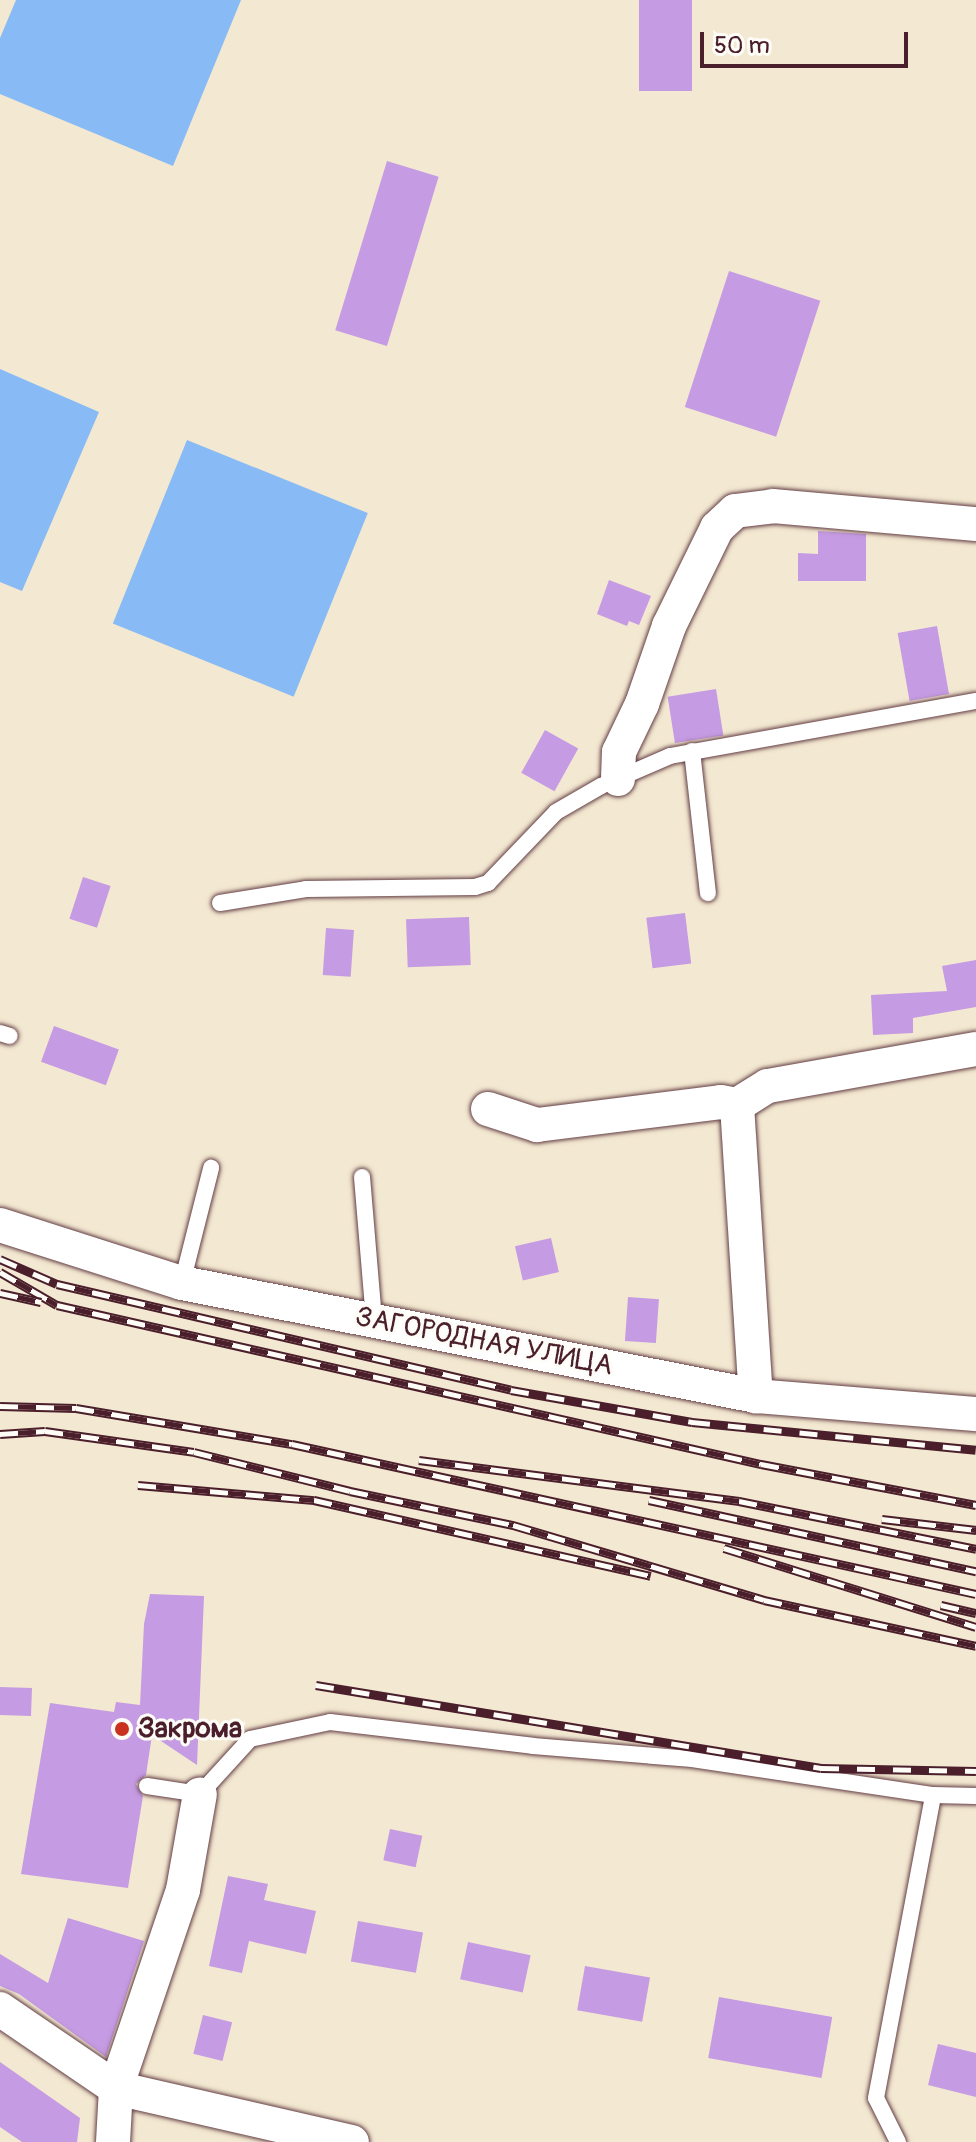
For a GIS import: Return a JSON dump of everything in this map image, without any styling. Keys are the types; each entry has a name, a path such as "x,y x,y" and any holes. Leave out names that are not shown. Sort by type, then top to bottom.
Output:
{"street":[{"path":"618,779 619,752 642,704 669,626 717,528 735,511 773,506 976,524"},
{"path":"488,1109 537,1125 721,1102 737,1105 768,1086 976,1049"},
{"path":"737,1105 756,1396"},
{"name":"ЗАГОРОДНАЯ УЛИЦА","path":"0,1225 182,1283 756,1396 976,1414"},
{"path":"113,2142 116,2088 183,1890 200,1794"},
{"path":"0,2009 116,2088 352,2142"}],"lane":[{"path":"220,903 306,889 475,887 488,883 556,812 670,756 976,701"},
{"path":"692,751 708,893"},
{"path":"182,1283 211,1168"},
{"path":"362,1177 374,1321"},
{"path":"147,1786 200,1794 250,1739 330,1722 533,1746 692,1759 933,1795 976,1796"},
{"path":"898,2142 876,2098 933,1795"}],"water":[{"path":"16,0 241,0 173,166 0,94 0,38"},
{"path":"0,369 99,412 22,591 0,582"},
{"path":"187,440 368,513 294,697 113,624"}],"building":[{"path":"639,0 692,0 692,91 639,91"},
{"path":"387,161 439,177 387,346 335,330"},
{"path":"729,271 820,301 776,437 685,407"},
{"path":"818,531 866,534 866,581 798,581 798,553 818,554"},
{"path":"609,580 651,596 639,625 629,621 627,626 597,614"},
{"path":"937,626 949,694 910,701 898,633"},
{"path":"716,689 723,735 675,743 668,697"},
{"path":"545,730 578,748 554,791 521,773"},
{"path":"83,877 111,886 97,928 69,919"},
{"path":"685,913 691,964 653,968 646,918"},
{"path":"469,917 471,965 408,967 406,919"},
{"path":"326,928 354,930 351,977 323,975"},
{"path":"976,960 976,1007 913,1018 913,1033 873,1035 871,995 947,991 942,966"},
{"path":"54,1026 119,1050 106,1085 41,1062"},
{"path":"551,1238 559,1272 523,1280 515,1246"},
{"path":"628,1297 659,1299 656,1343 625,1341"},
{"name":"Закрома","path":"150,1594 204,1596 197,1765 152,1735 146,1775 136,1784 143,1796 128,1888 21,1874 50,1703 114,1712 116,1702 140,1705 144,1624"},
{"path":"0,1687 32,1688 31,1716 0,1715"},
{"path":"390,1829 422,1836 416,1867 383,1860"},
{"path":"228,1876 268,1884 264,1900 316,1911 306,1954 249,1941 242,1973 209,1966"},
{"path":"68,1918 144,1941 106,2057 19,1994 0,1986 0,1954 48,1983"},
{"path":"358,1921 423,1932 416,1973 351,1961"},
{"path":"468,1942 531,1955 523,1992 460,1979"},
{"path":"585,1966 650,1977 642,2022 577,2010"},
{"path":"719,1997 832,2017 821,2078 708,2058"},
{"path":"203,2015 232,2022 222,2061 193,2054"},
{"path":"938,2044 976,2053 976,2097 928,2085"},
{"path":"0,2062 80,2118 77,2142 22,2142 0,2127"}],"railway":[{"path":"0,1259 57,1284 511,1390 692,1422 976,1450"},
{"path":"0,1272 57,1305 761,1464 976,1505"},
{"path":"0,1293 41,1302"},
{"path":"0,1406 76,1408 292,1444 976,1594"},
{"path":"0,1434 45,1431 194,1452 350,1491 513,1525 764,1600 976,1646"},
{"path":"419,1460 739,1501 976,1549"},
{"path":"138,1485 314,1500 651,1576"},
{"path":"649,1500 976,1571"},
{"path":"882,1519 976,1530"},
{"path":"724,1548 976,1627"},
{"path":"941,1605 976,1613"},
{"path":"316,1685 821,1768 976,1771"}],"place":[{"name":"Закрома","path":"122,1729"}]}
